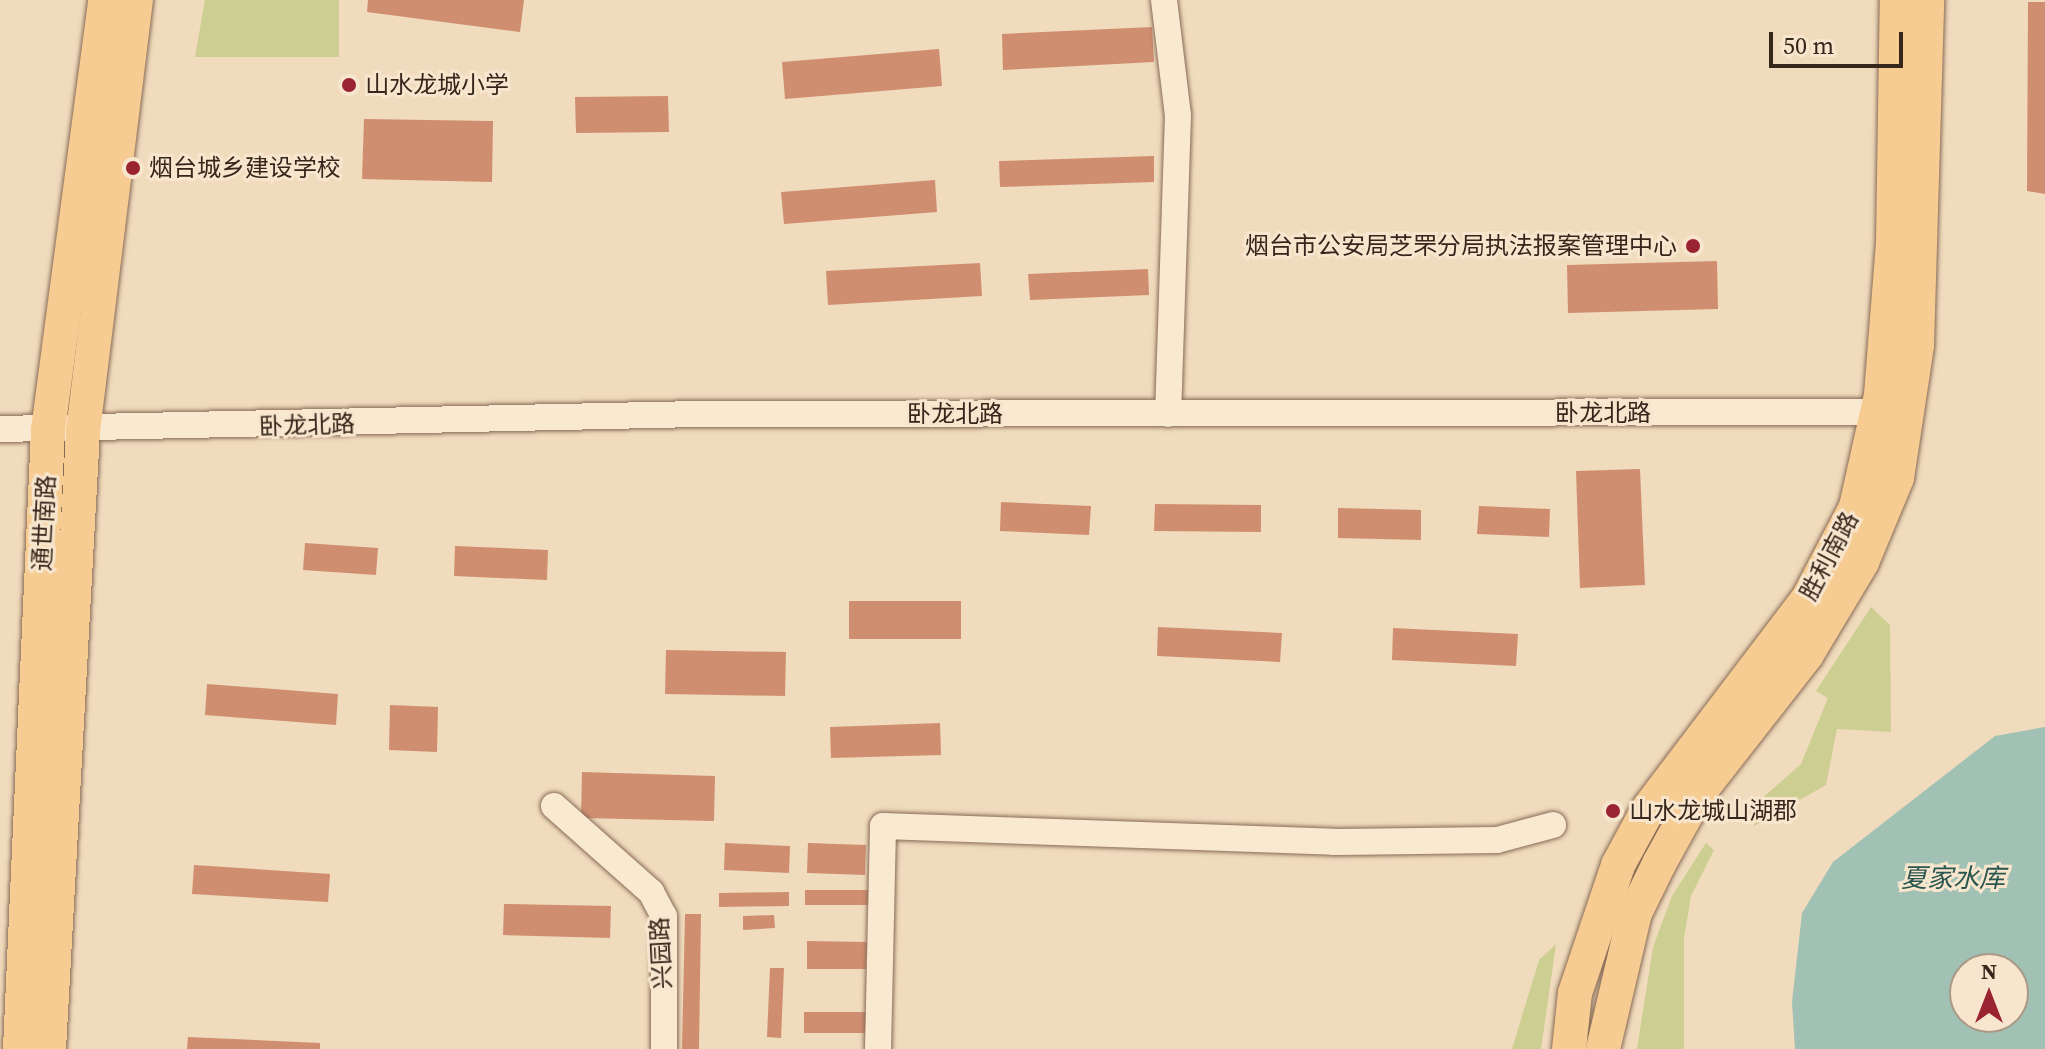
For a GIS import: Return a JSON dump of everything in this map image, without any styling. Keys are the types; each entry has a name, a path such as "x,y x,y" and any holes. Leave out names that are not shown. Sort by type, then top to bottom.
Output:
{"main road":[{"name":"通世南路","path":"20,1049 48,430 105,0"},
{"name":"通世南路","path":"49,1049 83,431 136,0"},
{"name":"胜利南路","path":"1603,1049 1614,980 1647,887 1697,795 1807,654 1862,562 1897,478 1893,242 1897,0"},
{"name":"胜利南路","path":"1569,1049 1575,993 1618,865 1649,808 1752,679 1833,557 1895,412 1927,0"}],"street":[{"path":"1164,0 1178,115 1168,414"},
{"name":"卧龙北路","path":"0,429 83,431 700,414 1895,412"},
{"name":"兴园路","path":"554,806 651,892 664,916 664,1049"},
{"path":"878,1049 883,826 1334,842 1497,840 1553,825"}],"green space":[{"path":"205,0 339,0 339,57 195,57"},
{"path":"1871,607 1890,625 1891,732 1837,729 1826,785 1754,826 1743,815 1801,764 1828,698 1816,691"},
{"path":"1706,843 1714,850 1691,896 1684,938 1684,1049 1637,1049 1653,947 1672,896"},
{"path":"1556,944 1541,1049 1512,1049 1539,960"}],"water":[{"name":"夏家水库","path":"2045,727 2045,1049 1795,1049 1792,1002 1802,913 1833,862 1995,736"}],"building":[{"path":"368,0 524,0 520,32 367,12"},
{"path":"2028,2 2045,2 2045,194 2027,191"},
{"path":"1152,27 1154,62 1003,70 1002,34"},
{"path":"939,49 942,86 785,99 782,62"},
{"path":"668,96 669,132 576,133 575,97"},
{"path":"364,119 493,121 492,182 362,179"},
{"path":"1154,156 1154,182 1000,187 999,161"},
{"path":"935,180 937,212 784,224 781,192"},
{"path":"1717,261 1718,309 1568,313 1567,265"},
{"path":"980,263 982,296 828,305 826,271"},
{"path":"1148,269 1149,295 1030,300 1028,274"},
{"path":"1640,469 1645,585 1580,588 1576,471"},
{"path":"1001,502 1091,506 1089,535 1000,531"},
{"path":"1155,504 1261,505 1261,532 1154,531"},
{"path":"1479,506 1550,509 1549,537 1477,534"},
{"path":"1338,508 1421,510 1421,540 1338,538"},
{"path":"305,543 378,548 376,575 303,570"},
{"path":"455,546 548,550 547,580 454,576"},
{"path":"849,601 961,601 961,639 849,639"},
{"path":"1158,627 1282,633 1280,662 1157,656"},
{"path":"1393,628 1518,634 1516,666 1392,660"},
{"path":"666,650 786,652 785,696 665,694"},
{"path":"207,684 338,694 336,725 205,715"},
{"path":"390,705 438,707 437,752 389,750"},
{"path":"940,723 941,755 831,758 830,727"},
{"path":"582,772 715,776 714,821 581,818"},
{"path":"725,843 790,846 789,873 724,870"},
{"path":"808,843 866,845 865,875 807,873"},
{"path":"194,865 330,874 328,902 192,894"},
{"path":"805,890 873,890 873,905 805,905"},
{"path":"789,892 789,906 719,907 719,893"},
{"path":"504,904 611,906 610,938 503,935"},
{"path":"685,914 701,914 699,1049 682,1049"},
{"path":"774,915 775,928 743,930 743,916"},
{"path":"807,941 867,942 866,969 807,969"},
{"path":"770,968 784,968 781,1038 767,1037"},
{"path":"804,1012 866,1012 866,1033 804,1033"},
{"path":"188,1037 320,1043 320,1049 187,1049"}],"place":[{"name":"山水龙城小学","path":"349,85"},
{"name":"烟台城乡建设学校","path":"133,168"},
{"name":"烟台市公安局芝罘分局执法报案管理中心","path":"1693,246"},
{"name":"山水龙城山湖郡","path":"1613,811"}]}
